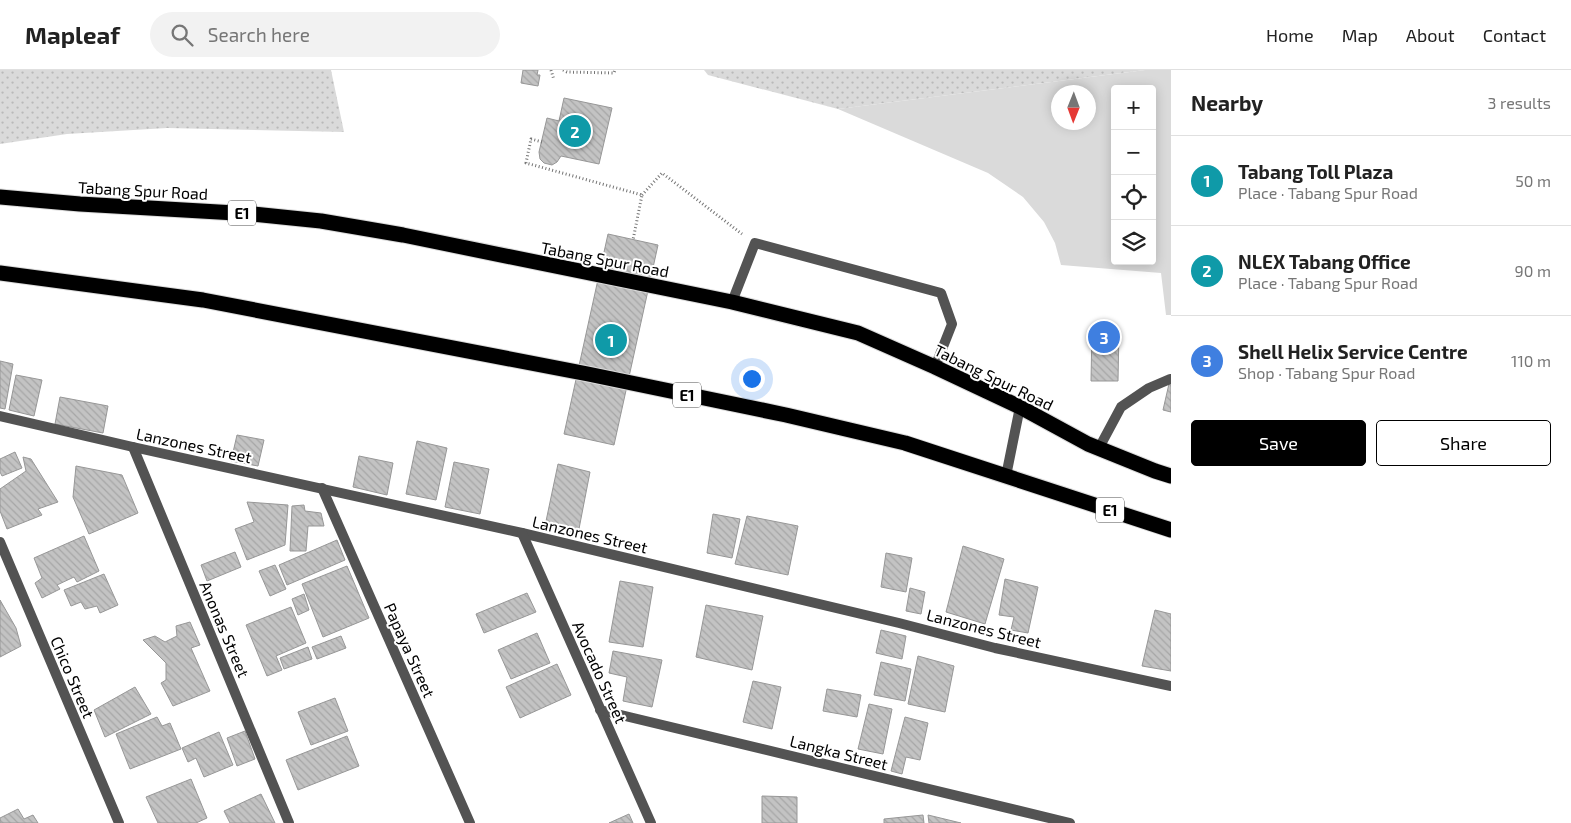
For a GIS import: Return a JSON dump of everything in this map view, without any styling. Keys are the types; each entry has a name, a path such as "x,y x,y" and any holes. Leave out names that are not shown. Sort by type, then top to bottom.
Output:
{"highway":[{"name":"Tabang Spur Road","path":"0,197 80,204 253,214 322,221 403,235 732,302 858,333 1020,407 1099,448 1171,476"},
{"name":"E1","path":"0,273 203,300 588,374 786,415 905,443 1171,530"}],"street":[{"path":"732,302 755,243 941,293 952,324 936,367"},
{"path":"1099,448 1121,407 1149,388 1170,379"},
{"path":"1006,476 1020,407"},
{"name":"Lanzones Street","path":"0,416 522,533 900,623 995,648 1171,686"},
{"name":"Anonas Street","path":"132,447 289,823"},
{"name":"Papaya Street","path":"322,488 470,823"},
{"name":"Avocado Street","path":"522,533 651,823"},
{"name":"Chico Street","path":"0,542 119,823"},
{"name":"Langka Street","path":"600,710 1070,823"}],"path":[{"path":"551,70 554,80"},
{"path":"563,70 567,72 614,74 615,70"},
{"path":"542,142 531,139 526,163 642,195"},
{"path":"633,240 642,195 662,173 755,243"}],"shaded area":[{"path":"0,70 331,70 344,132 167,128 67,134 0,144"},
{"path":"704,70 1145,70 838,109 708,75"},
{"path":"1145,70 1171,70 1171,315 1166,315 1161,273 1061,265 1055,243 1044,222 1023,197 988,173 838,109"}],"building":[{"path":"523,70 538,70 537,75 540,75 538,86 521,83"},
{"path":"564,98 612,108 599,164 561,156 552,165 544,163 540,159 539,152 547,118 559,121"},
{"path":"608,234 658,245 614,445 564,434"},
{"path":"1092,329 1119,329 1118,381 1091,381"},
{"path":"0,361 13,364 5,409 0,408"},
{"path":"16,375 42,380 34,416 9,410"},
{"path":"1171,375 1171,412 1163,410"},
{"path":"60,397 108,406 103,433 55,424"},
{"path":"237,435 264,440 258,466 231,461"},
{"path":"417,441 447,448 436,500 406,494"},
{"path":"15,452 22,468 2,476 0,472 0,459"},
{"path":"359,456 393,463 387,495 353,487"},
{"path":"23,457 31,459 58,502 38,509 42,515 7,529 0,511 0,489 26,471"},
{"path":"454,462 489,469 480,514 445,507"},
{"path":"558,464 590,472 578,534 545,526"},
{"path":"76,466 122,475 138,513 89,534 73,497"},
{"path":"247,502 288,505 285,545 247,560 235,529 254,522"},
{"path":"304,505 305,511 321,513 324,526 308,526 306,551 290,551 292,506"},
{"path":"713,514 740,519 732,558 707,553"},
{"path":"747,516 798,526 788,575 735,564"},
{"path":"84,536 99,571 77,582 74,577 57,585 60,589 42,598 35,583 42,578 34,558"},
{"path":"337,540 345,560 287,585 279,565"},
{"path":"963,546 1004,559 985,624 946,612"},
{"path":"235,552 241,567 207,581 201,565"},
{"path":"886,553 912,558 906,592 881,587"},
{"path":"275,565 286,589 270,596 259,571"},
{"path":"347,566 369,618 323,637 302,584"},
{"path":"104,574 118,605 100,613 97,606 85,609 81,602 71,606 64,590"},
{"path":"1005,579 1038,587 1028,633 1011,630 1014,617 999,615"},
{"path":"620,581 653,587 643,647 609,642"},
{"path":"910,588 925,592 921,614 906,611"},
{"path":"527,593 536,612 484,633 476,614"},
{"path":"304,594 309,610 298,615 292,599"},
{"path":"0,600 16,628 21,646 0,657"},
{"path":"706,605 763,616 752,670 696,657"},
{"path":"291,607 306,643 276,656 282,670 267,676 246,625"},
{"path":"1155,610 1171,614 1171,671 1142,666"},
{"path":"190,622 200,645 191,648 210,691 173,706 161,683 166,680 166,663 143,640 155,636 165,642 177,636 176,626"},
{"path":"881,630 906,636 902,659 876,653"},
{"path":"537,633 550,663 511,679 498,650"},
{"path":"341,636 346,648 317,659 312,647"},
{"path":"308,647 312,659 284,669 280,658"},
{"path":"613,651 662,660 652,707 623,701 627,677 609,673"},
{"path":"918,656 954,666 945,712 908,704"},
{"path":"881,662 911,669 905,701 874,695"},
{"path":"557,664 571,695 520,718 506,687"},
{"path":"753,681 781,687 772,729 743,722"},
{"path":"135,687 151,714 105,737 94,710"},
{"path":"827,689 861,695 857,717 823,711"},
{"path":"335,698 348,731 311,745 298,712"},
{"path":"869,704 892,709 883,754 858,749"},
{"path":"157,717 162,726 170,723 181,749 130,769 116,734"},
{"path":"905,717 928,723 920,760 906,757 902,774 891,771"},
{"path":"245,731 255,759 237,766 227,738"},
{"path":"219,732 233,765 204,777 196,758 188,762 182,748"},
{"path":"347,736 359,766 298,790 286,760"},
{"path":"191,779 207,818 196,823 158,823 146,797"},
{"path":"261,794 275,823 230,823 224,811"},
{"path":"762,796 797,797 797,823 762,823"},
{"path":"18,809 24,819 33,815 38,823 0,823 0,818"},
{"path":"629,814 633,823 609,823"},
{"path":"923,815 924,823 884,823 884,819"},
{"path":"928,815 961,823 929,823"}],"place":[{"name":"NLEX Tabang Office","path":"575,131"},
{"name":"Shell Helix Service Centre","path":"1104,337"},
{"name":"Tabang Toll Plaza","path":"611,340"}]}
